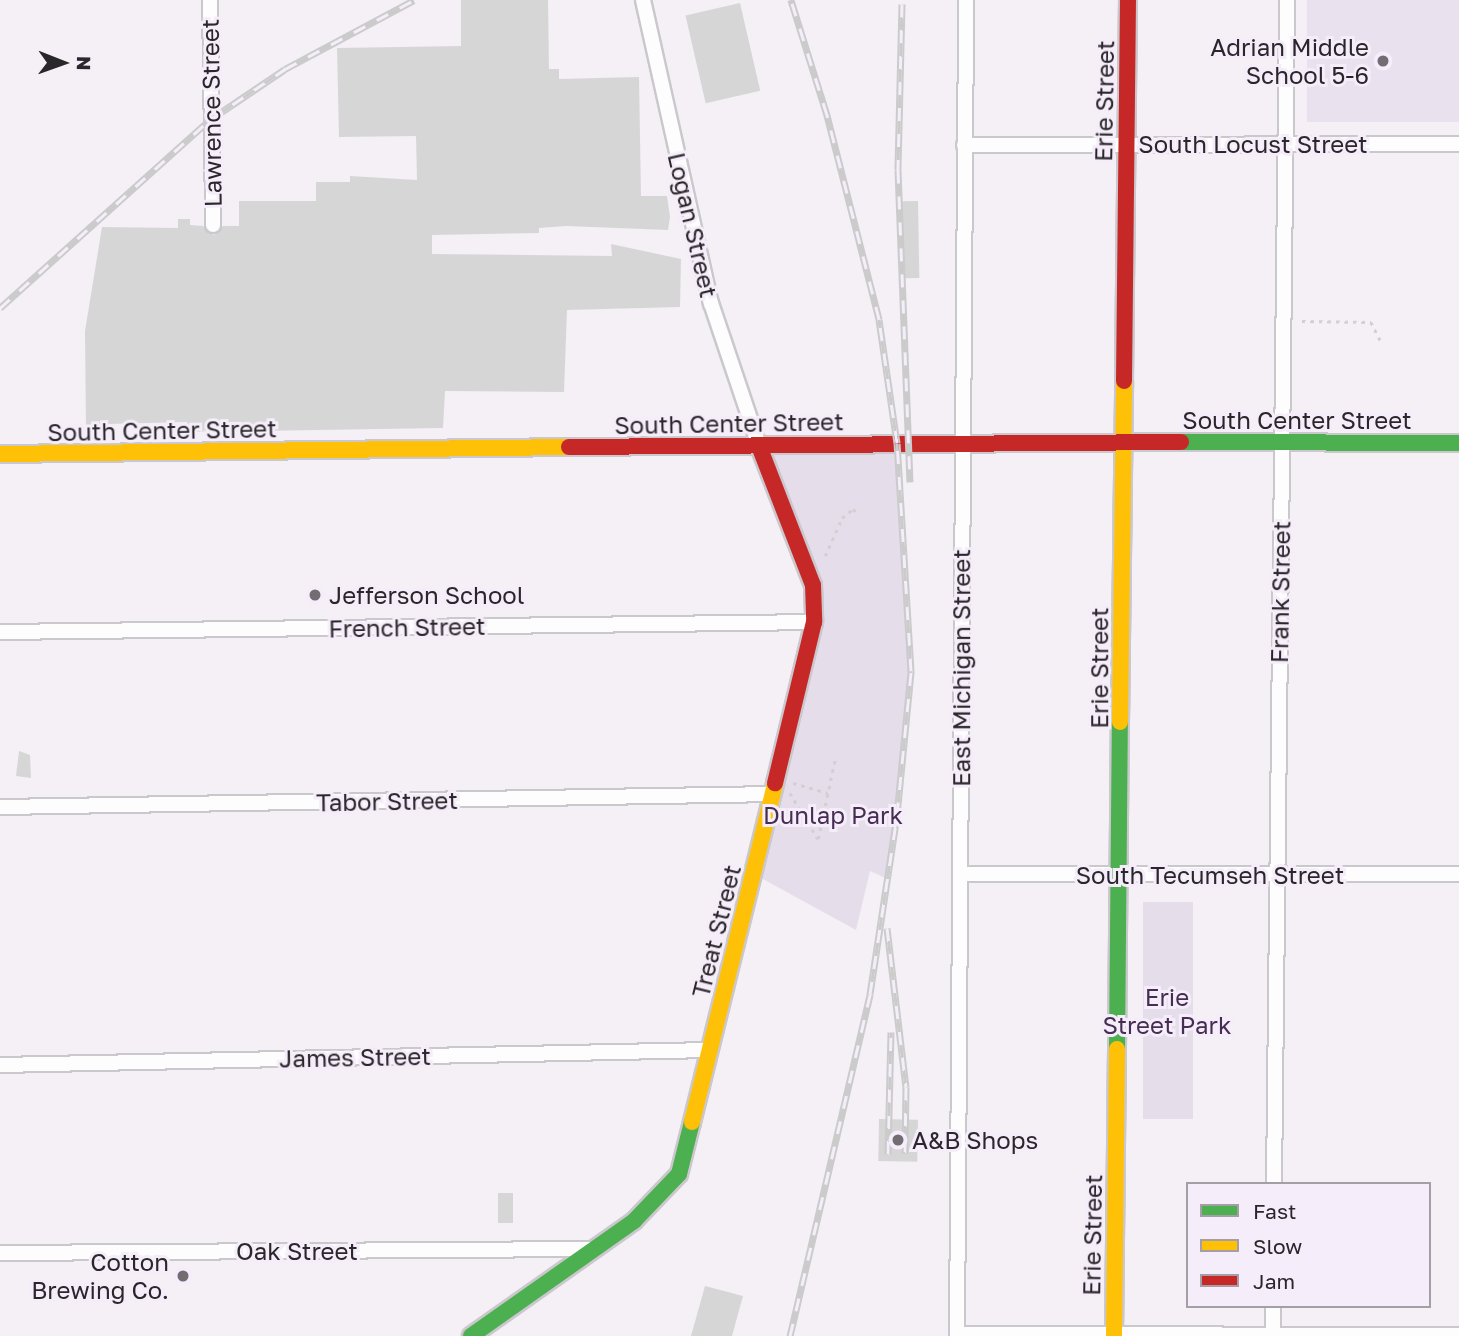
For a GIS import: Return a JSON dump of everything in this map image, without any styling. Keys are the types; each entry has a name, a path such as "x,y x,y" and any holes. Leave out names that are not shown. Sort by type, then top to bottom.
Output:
{"street":[{"name":"Lawrence Street","path":"210,0 213,225"},
{"name":"Logan Street","path":"643,0 720,340 759,446"},
{"name":"East Michigan Street","path":"957,1335 966,0"},
{"name":"Erie Street","path":"1114,1335 1128,0"},
{"name":"Frank Street","path":"1274,1182 1287,0"},
{"name":"South Locust Street","path":"964,145 1459,145"},
{"name":"South Center Street","path":"0,454 961,442 1459,443"},
{"name":"Treat Street","path":"471,1336 651,1206 679,1174 814,622 813,585 802,548 759,446"},
{"name":"French Street","path":"0,632 814,622"},
{"name":"Tabor Street","path":"0,807 773,794"},
{"name":"South Tecumseh Street","path":"960,874 1459,874"},
{"name":"James Street","path":"0,1065 709,1050"},
{"name":"Oak Street","path":"0,1253 593,1249"},
{"path":"1273,1308 1273,1335"},
{"path":"957,1335 1459,1335"}],"path":[{"path":"1302,321 1371,323 1381,342"},
{"path":"825,556 842,518 853,509 859,514"},
{"path":"790,793 818,839 835,759"},
{"path":"793,783 828,793"}],"shaded area":[{"name":"Adrian Middle School 5-6","path":"1307,0 1459,0 1459,122 1307,122"}],"green space":[{"name":"Dunlap Park","path":"897,443 911,671 905,753 888,879 870,871 856,930 754,874 815,606 759,446"},
{"name":"Erie Street Park","path":"1143,902 1193,902 1193,1119 1143,1119"}],"building":[{"path":"461,0 548,0 549,69 559,69 559,79 639,77 641,196 667,196 670,217 668,230 566,226 539,228 539,233 432,235 432,254 612,256 611,244 681,259 680,307 567,310 564,392 445,391 443,428 187,432 187,422 108,424 109,430 86,430 85,331 102,227 178,228 178,219 190,219 190,225 203,226 214,235 223,226 239,226 239,201 316,201 316,182 350,182 350,176 417,180 416,136 339,137 337,48 461,46"},
{"path":"740,3 760,91 706,103 685,16"},
{"path":"902,201 918,201 919,278 903,278"},
{"path":"19,751 30,755 31,778 16,776"},
{"name":"A&B Shops","path":"879,1119 918,1120 917,1162 878,1161"},
{"path":"498,1193 513,1193 513,1223 498,1223"},
{"path":"705,1286 743,1296 732,1336 691,1336"}],"railway":[{"path":"0,308 211,119 285,69 414,0"},
{"path":"790,1336 870,994 897,815 911,671 897,443 879,319 827,115 791,0"},
{"path":"902,4 898,170 910,482"},
{"path":"887,928 906,1087 905,1153"},
{"path":"888,1154 891,1032"}],"traffic: fast":[{"path":"1181,442 1459,443"},
{"path":"1117,1049 1120,722"},
{"path":"471,1336 634,1221 679,1174 692,1122"}],"traffic: slow":[{"path":"1120,722 1124,381"},
{"path":"0,454 569,447"},
{"path":"692,1122 775,783"},
{"path":"1114,1336 1117,1049"}],"traffic: jam":[{"path":"1124,381 1128,0"},
{"path":"569,447 1181,442"},
{"path":"759,446 813,585 814,622 775,783"}],"place":[{"name":"Adrian Middle School 5-6","path":"1383,61"},
{"name":"Jefferson School","path":"315,595"},
{"name":"A&B Shops","path":"898,1140"},
{"name":"Cotton Brewing Co.","path":"183,1276"}]}
